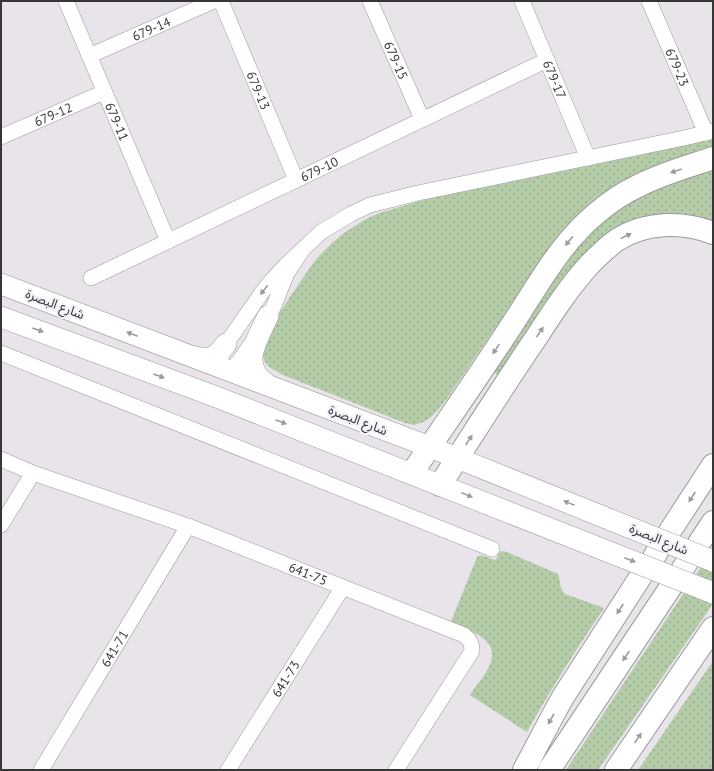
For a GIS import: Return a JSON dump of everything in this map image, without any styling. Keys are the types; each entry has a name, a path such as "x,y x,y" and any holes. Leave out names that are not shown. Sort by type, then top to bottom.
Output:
{"highway":[{"path":"412,474 549,267 581,227 602,209 636,187 676,170 713,158"},
{"path":"440,485 565,295 576,280 608,246 637,230 654,226 679,225 698,228 713,233"},
{"path":"670,531 713,465"},
{"path":"699,543 713,522"},
{"path":"524,770 563,697 651,562"},
{"path":"549,770 680,573"},
{"path":"616,770 713,628"}],"main road":[{"name":"شارع البصرة","path":"1,284 457,458 713,561"},
{"path":"268,316 254,348 252,367 262,381 272,387"},
{"path":"1,317 214,396 713,593"},
{"path":"192,357 202,359 210,358 218,354 226,344"},
{"path":"214,396 225,369"}],"street":[{"name":"679-11","path":"66,1 168,241"},
{"name":"679-14","path":"89,56 214,1"},
{"name":"679-13","path":"221,1 296,180"},
{"name":"679-15","path":"370,1 422,120"},
{"name":"679-17","path":"522,1 588,158"},
{"name":"679-23","path":"648,1 710,132"},
{"name":"679-10","path":"91,278 547,60"},
{"name":"679-12","path":"1,137 104,92"},
{"path":"301,252 287,273 278,298 253,341 239,361 231,369 225,369 222,367 220,361 226,344 263,291 285,266 314,238 327,227 351,214 370,205 418,193 488,180 710,132"},
{"path":"1,353 492,548"},
{"name":"641-75","path":"1,459 33,473 188,526 464,635 470,639 472,651 396,770"},
{"path":"1,525 33,473"},
{"name":"641-71","path":"41,770 188,526"},
{"name":"641-73","path":"228,770 343,587"}],"green space":[{"path":"713,138 713,151 672,164 536,269 446,400 430,418 423,422 414,425 405,423 283,375 269,367 265,362 262,350 271,325 309,269 318,257 332,243 344,233 366,219 379,213 427,199 636,156"},
{"path":"713,167 713,224 641,220 499,375 492,370 494,364 583,238 635,196"},
{"path":"713,549 713,603 706,614 598,770 566,770"},
{"path":"502,551 558,574 561,587 565,594 604,608 564,669 527,732 470,695 488,668 492,655 490,648 480,636 450,624 477,557 481,555 496,560 499,553"},
{"path":"713,661 713,770 638,770"}]}
